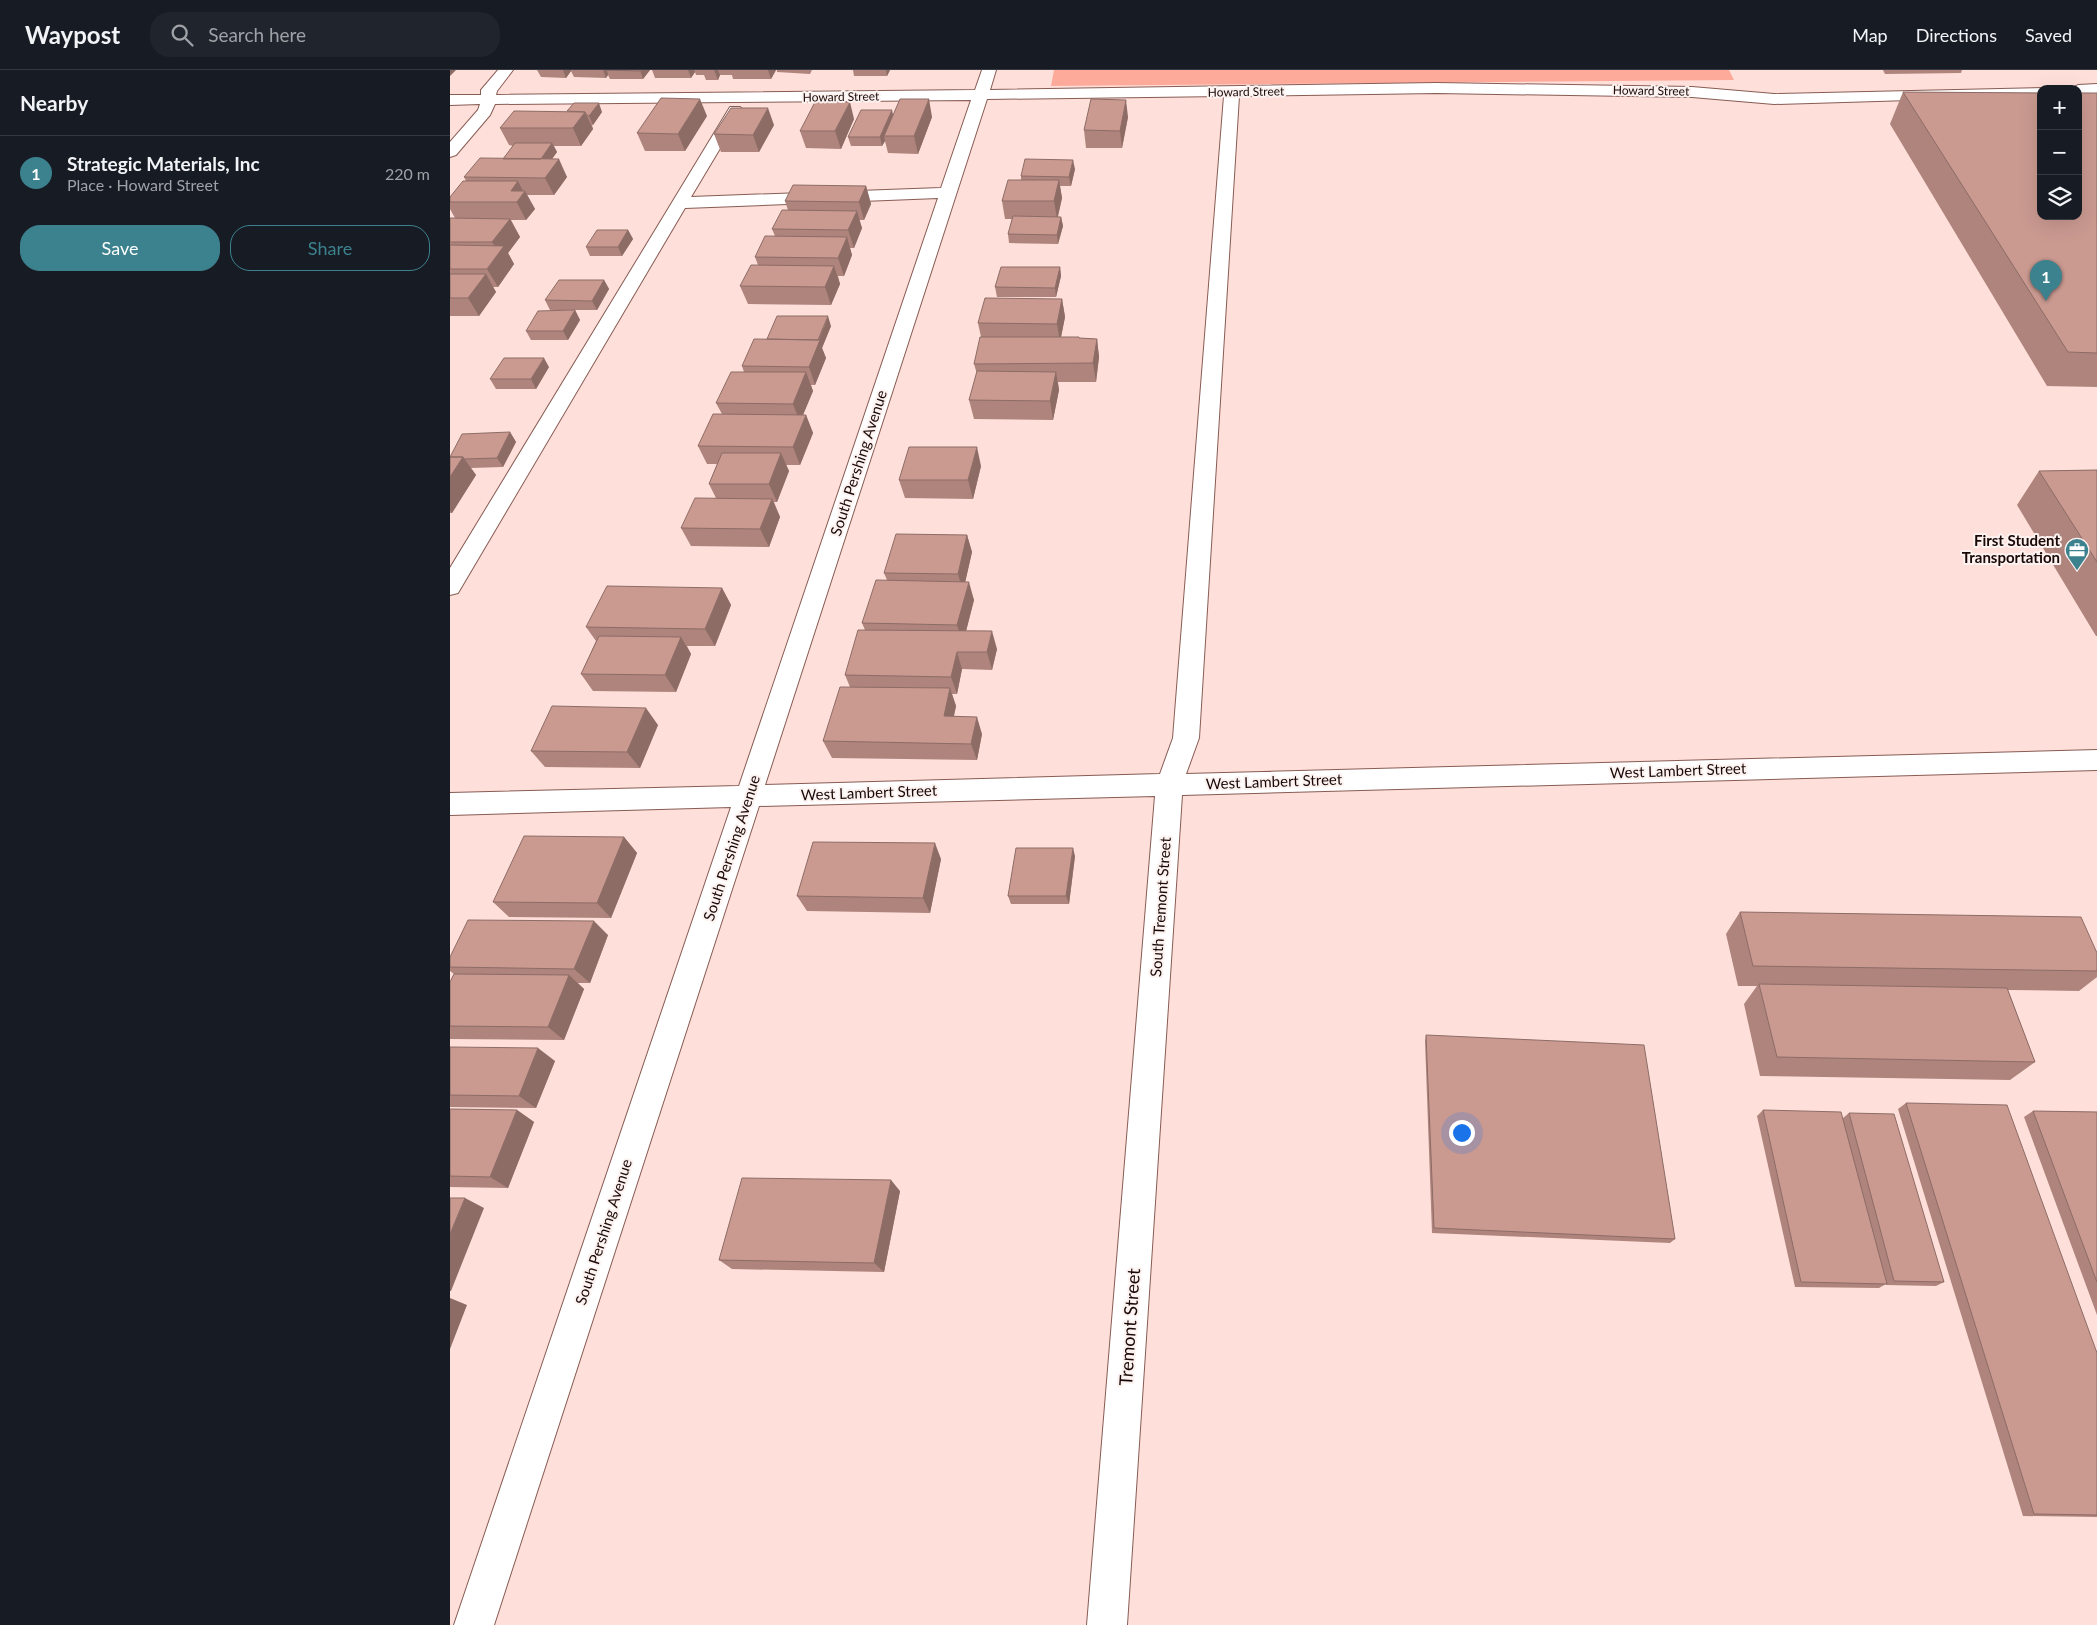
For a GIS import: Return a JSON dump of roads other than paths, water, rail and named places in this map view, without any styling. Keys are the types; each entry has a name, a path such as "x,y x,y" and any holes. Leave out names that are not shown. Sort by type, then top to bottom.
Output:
{"street":[{"path":"450,152 484,112 487,106 489,90 506,70"},
{"name":"Howard Street","path":"450,100 742,98 985,83 1232,92 1490,88 1692,92 1774,99 2037,91"},
{"name":"South Pershing Avenue","path":"474,1625 985,83"},
{"path":"2082,90 2097,89"},
{"name":"South Tremont Street","path":"1152,1029 1170,784 1186,738 1232,92"},
{"path":"450,587 742,98"},
{"path":"680,203 948,193"},
{"name":"West Lambert Street","path":"450,804 2097,760"},
{"name":"Tremont Street","path":"1108,1625 1152,1029"}],"place":[{"name":"Strategic Materials, Inc","path":"2046,301"},
{"name":"First Student Transportation","path":"2077,571"}]}
